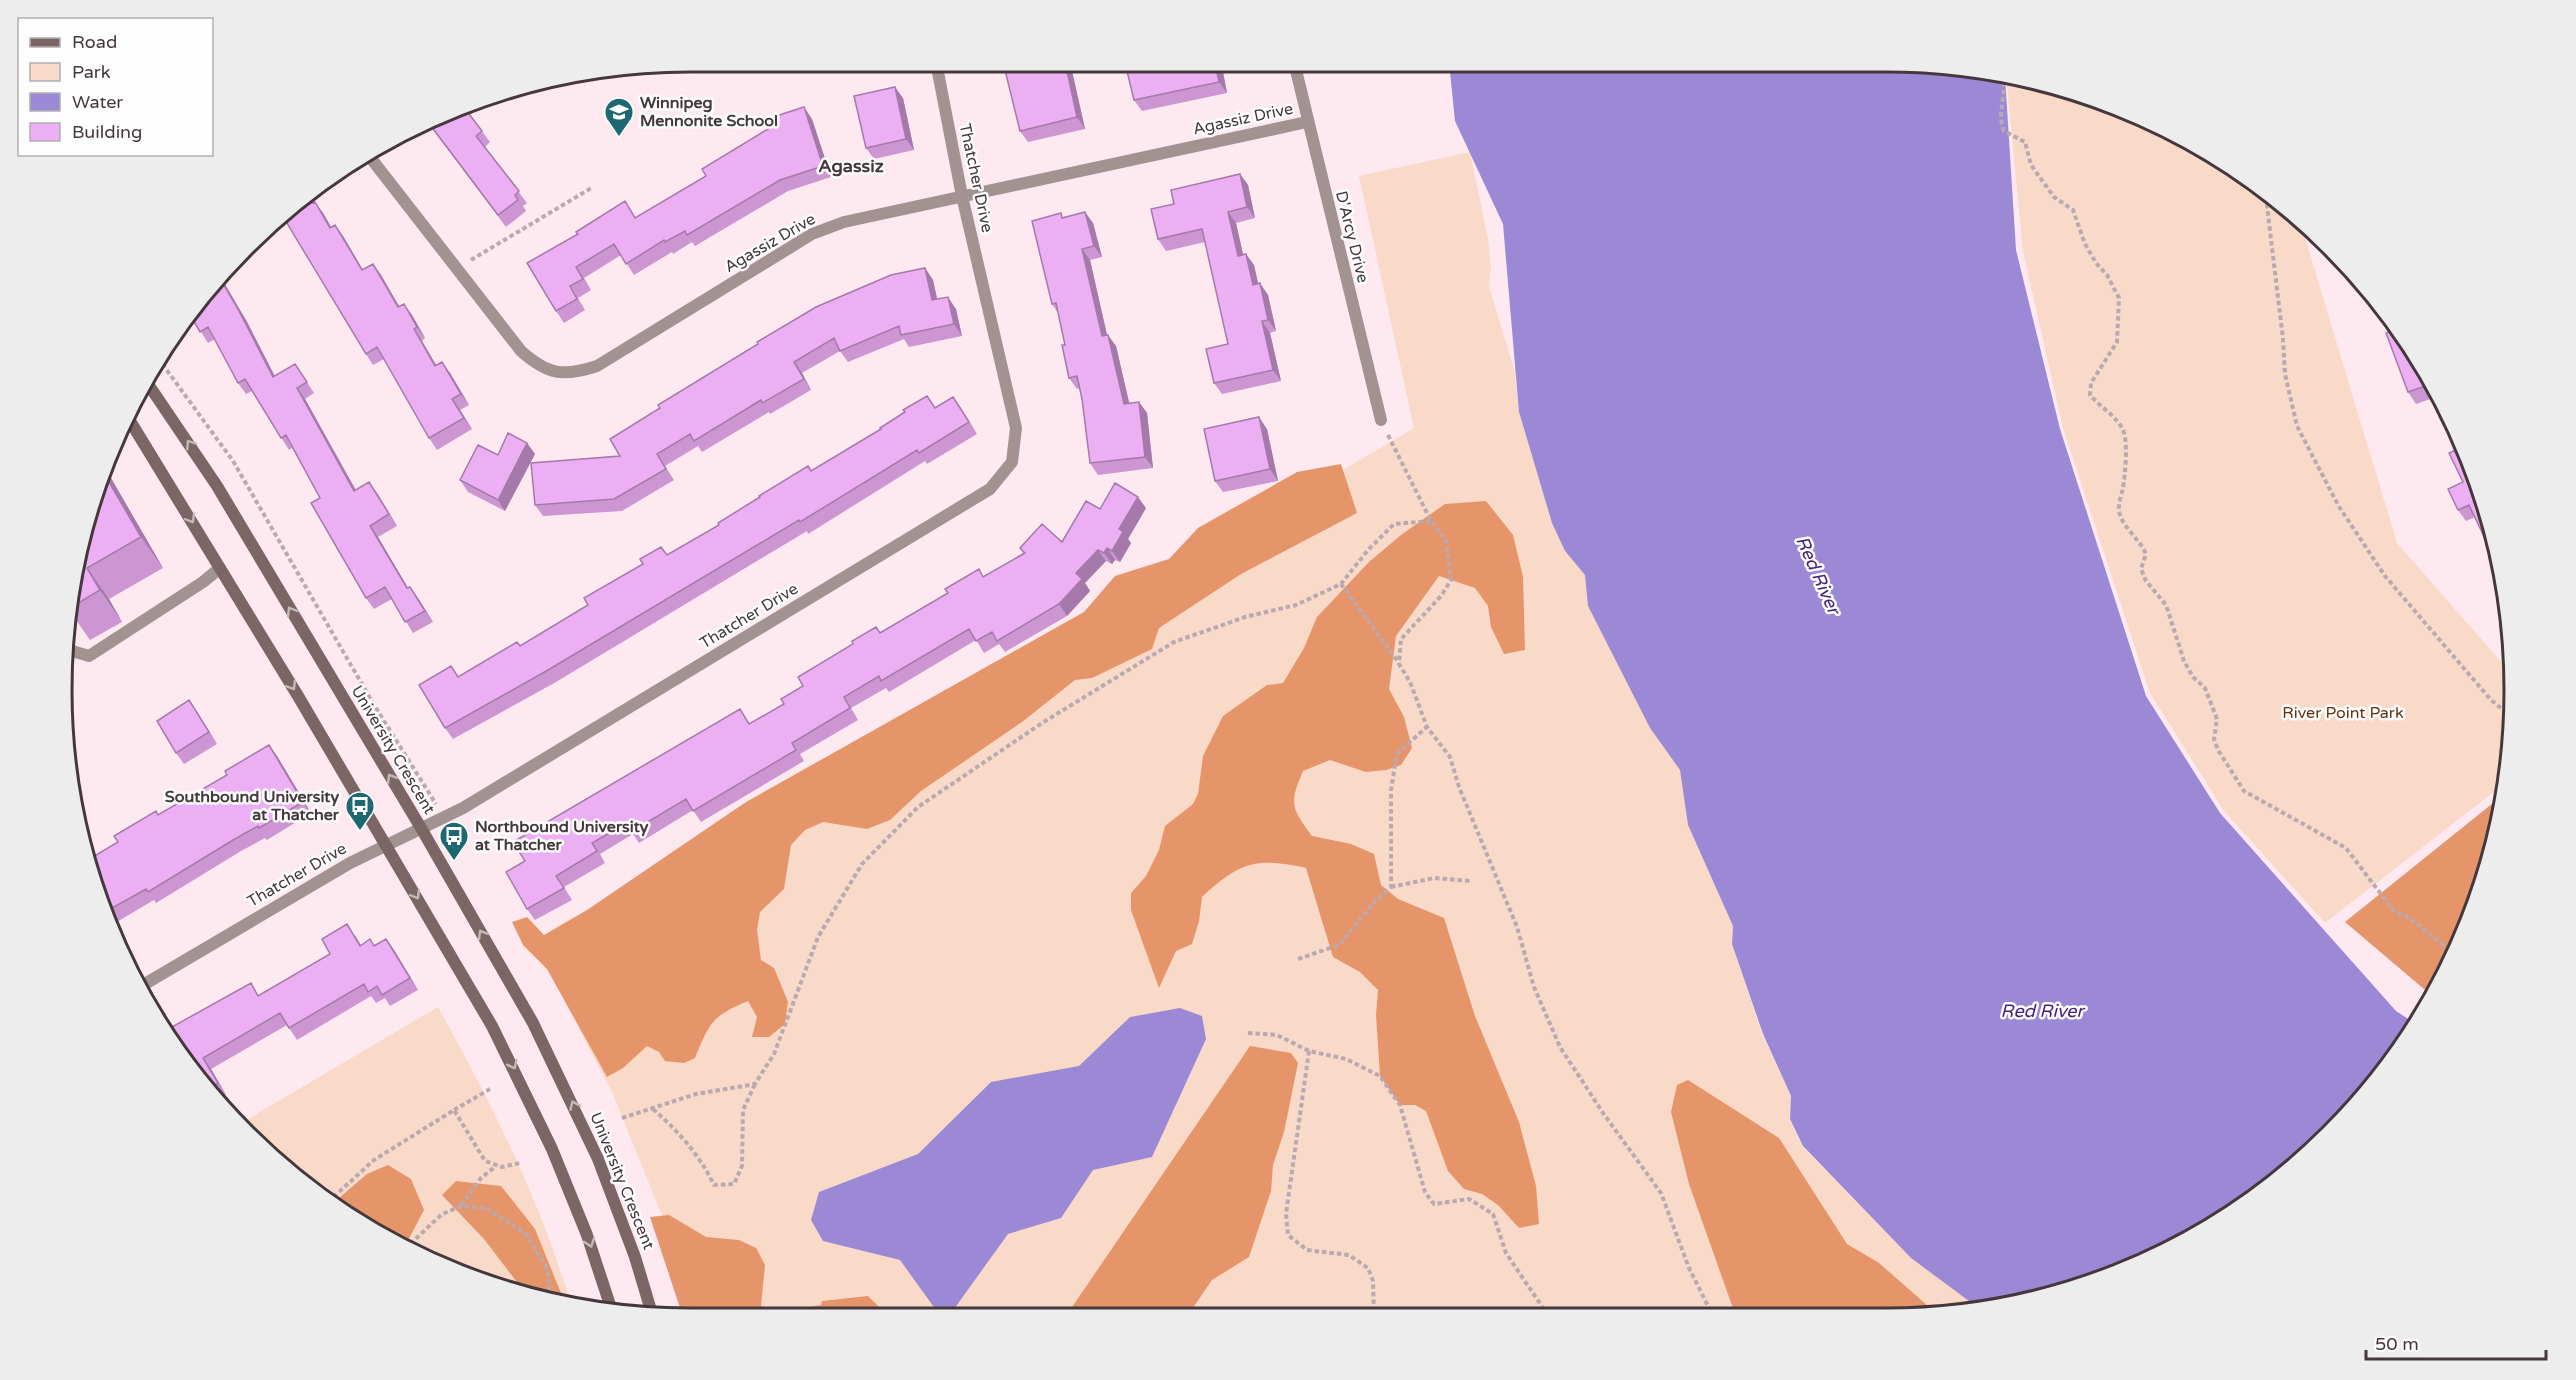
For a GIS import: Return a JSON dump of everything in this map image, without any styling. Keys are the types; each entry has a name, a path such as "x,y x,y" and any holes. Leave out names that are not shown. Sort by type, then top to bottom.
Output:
{"main road":[{"name":"University Crescent","path":"151,388 217,486 523,1004 565,1085 612,1195 650,1307"},
{"path":"132,425 386,845 492,1026 522,1083 573,1199 609,1303"}],"street":[{"name":"Thatcher Drive","path":"147,983 350,863 444,817 990,489 1012,462 1016,428 962,196 938,72"},
{"name":"D'Arcy Drive","path":"1296,72 1306,122 1381,420"},
{"name":"Agassiz Drive","path":"372,160 521,351 536,365 554,373 576,373 597,366 812,234 844,222 1306,122"},
{"path":"73,651 89,657 203,582 220,568"}],"path":[{"path":"2005,84 2000,113 2004,131 2025,142 2031,165 2046,187 2054,197 2073,210 2085,244 2096,263 2107,275 2119,298 2117,342 2091,383 2090,395 2114,416 2124,430 2126,453 2120,516 2140,541 2146,554 2141,569 2146,581 2169,611 2184,662 2193,677 2205,688 2217,719 2214,739 2218,750 2244,791 2346,848 2393,910 2412,920 2447,948"},
{"path":"457,268 593,187"},
{"path":"2267,204 2283,339 2284,374 2297,426 2338,505 2385,576 2491,700 2504,710"},
{"path":"164,366 232,461 374,705 444,817"},
{"path":"1381,420 1431,521 1446,540 1450,580 1441,597 1401,639 1399,664"},
{"path":"652,1108 682,1135 706,1168 714,1185 734,1184 742,1166 743,1110 755,1084 774,1054 818,937 862,864 918,807 1042,723 1174,642 1245,617 1296,605 1341,584 1368,550 1394,524 1431,521"},
{"path":"1341,584 1399,664 1410,682 1426,727 1450,756 1459,786 1517,927 1534,987 1560,1047 1603,1113 1661,1193 1689,1268 1709,1308"},
{"path":"1390,887 1391,790 1397,753 1426,727"},
{"path":"1298,959 1339,945 1374,902 1390,887 1434,878 1470,881"},
{"path":"1248,1033 1276,1035 1309,1051 1346,1059 1380,1076 1400,1105 1425,1192 1434,1204 1469,1199 1493,1214 1506,1253 1543,1308"},
{"path":"1309,1051 1286,1214 1287,1235 1307,1250 1348,1255 1368,1268 1373,1281 1374,1308"},
{"path":"622,1118 696,1094 755,1084"},
{"path":"335,1195 374,1160 490,1089"},
{"path":"454,1110 485,1161 502,1167 520,1163"},
{"path":"460,1207 481,1178 496,1165"},
{"path":"413,1242 442,1214 460,1207 488,1209 527,1235 548,1271 549,1291"}],"green space":[{"name":"River Point Park","path":"2007,84 2085,105 2159,136 2229,176 2293,225 2304,236 2397,543 2503,664 2503,730 2496,791 2325,923 2224,811 2150,693 2063,428 2023,251"},
{"path":"1470,152 1488,239 1491,267 1489,287 1514,369 1519,412 1552,523 1565,551 1585,575 1588,606 1650,728 1680,770 1688,825 1733,926 1732,944 1762,1034 1791,1097 1790,1120 1803,1147 1911,1258 1971,1302 1886,1308 692,1308 674,1245 612,1092 537,948 1414,428 1359,176"},
{"path":"438,1007 513,1152 545,1227 569,1296 491,1275 454,1261 381,1225 314,1180 283,1155 246,1120"}],"shaded area":[{"path":"1341,464 1357,513 1241,574 1159,628 1152,649 1092,678 1075,680 1022,722 921,791 890,820 867,829 823,822 805,830 791,845 784,889 760,912 757,930 761,960 774,968 788,1002 785,1024 769,1037 752,1037 757,1017 748,1001 719,1016 709,1028 695,1058 684,1063 665,1061 659,1052 647,1046 623,1068 607,1077 547,969 523,945 512,922 527,917 544,935 587,910 746,802 1084,612 1115,576 1169,559 1198,528 1297,472"},
{"path":"1486,501 1513,535 1523,577 1525,650 1504,654 1491,627 1488,606 1475,588 1439,576 1396,636 1389,689 1404,717 1412,748 1401,765 1386,770 1366,772 1330,760 1303,771 1294,805 1312,836 1351,844 1374,854 1381,885 1398,899 1444,918 1475,1016 1519,1122 1536,1186 1539,1224 1519,1228 1498,1205 1482,1194 1464,1189 1448,1171 1426,1111 1415,1105 1400,1105 1380,1076 1376,1015 1378,990 1360,972 1333,957 1306,868 1274,863 1249,865 1215,885 1202,897 1199,921 1192,944 1176,951 1159,988 1131,910 1131,893 1146,876 1159,850 1165,826 1193,804 1198,794 1203,756 1223,716 1267,685 1283,683 1304,648 1317,617 1369,562 1401,535 1445,504"},
{"path":"2493,803 2471,889 2457,926 2426,990 2345,922"},
{"path":"1250,1046 1291,1053 1298,1063 1284,1132 1273,1165 1271,1191 1249,1257 1212,1280 1193,1308 1071,1308"},
{"path":"1688,1080 1779,1138 1847,1244 1879,1263 1929,1307 1733,1308 1689,1184 1671,1112 1677,1085"},
{"path":"388,1165 411,1179 424,1210 408,1240 339,1198 367,1174"},
{"path":"456,1181 501,1186 535,1229 561,1294 518,1283 484,1239 442,1195"},
{"path":"669,1215 706,1237 739,1240 756,1248 765,1265 761,1306 767,1308 680,1308 650,1217"},
{"path":"868,1296 880,1308 803,1308 821,1305 822,1301"}],"water":[{"name":"Red River","path":"1450,72 1886,72 1967,77 2005,84 2016,250 2060,429 2146,696 2220,813 2396,1011 2409,1019 2351,1097 2293,1155 2262,1180 2195,1225 2122,1261 2046,1287 1971,1302 1911,1258 1803,1146 1790,1119 1791,1096 1763,1034 1732,944 1733,926 1688,825 1680,770 1650,728 1588,606 1585,575 1565,551 1552,523 1519,412 1503,224 1455,121"},
{"path":"1180,1008 1202,1016 1206,1039 1152,1157 1093,1170 1061,1218 1008,1234 955,1308 935,1308 900,1260 823,1241 811,1220 819,1192 918,1154 991,1082 1079,1066 1130,1017"}],"building":[{"path":"1005,72 1067,72 1077,117 1020,131"},
{"path":"1127,72 1217,72 1219,82 1134,100"},
{"path":"895,87 906,139 866,148 854,96"},
{"path":"804,107 823,166 780,180 687,235 685,231 665,242 664,240 626,264 614,244 576,267 583,279 570,286 577,299 556,311 527,263 578,234 576,232 625,201 635,218 706,176 702,169 773,126 770,118"},
{"path":"469,113 482,131 476,136 519,191 515,195 518,200 498,215 433,129"},
{"path":"1240,174 1247,207 1228,212 1238,256 1246,254 1253,285 1260,283 1268,320 1262,321 1273,370 1214,383 1206,349 1228,344 1202,229 1158,239 1151,209 1174,204 1171,190"},
{"path":"312,201 315,202 330,228 335,225 362,270 373,264 398,307 404,304 417,327 414,329 435,366 442,362 461,394 452,399 464,418 429,438 377,347 366,354 286,222"},
{"path":"1085,212 1094,246 1082,249 1102,336 1108,335 1124,404 1139,402 1145,457 1090,463 1077,376 1069,378 1056,303 1052,304 1032,221 1061,213 1062,218"},
{"path":"925,268 932,300 948,297 954,324 901,335 899,326 840,351 834,338 794,362 804,379 762,403 761,400 694,441 690,434 657,454 666,469 614,499 535,505 531,463 620,456 610,439 660,408 658,405 758,344 757,342 816,307 891,275"},
{"path":"224,285 273,377 295,364 307,382 297,388 354,491 369,482 389,514 370,526 407,588 410,587 425,611 405,622 385,587 366,598 311,503 320,498 286,435 281,438 245,379 238,383 208,327 200,332 194,322"},
{"path":"2389,332 2400,347 2424,386 2408,392 2386,333"},
{"path":"927,396 935,408 953,397 969,422 919,453 917,450 800,522 799,520 548,670 445,728 419,685 451,666 458,677 517,642 520,646 588,605 584,598 643,564 640,559 661,547 667,555 719,525 718,523 808,466 811,471 881,429 905,412 903,410"},
{"path":"1259,417 1270,469 1215,481 1204,429"},
{"path":"508,433 527,443 498,500 460,480 478,445 498,455"},
{"path":"2455,450 2457,454 2485,539 2469,505 2458,510 2448,489 2463,482 2449,453"},
{"path":"109,481 141,537 87,568 100,590 78,603 93,530"},
{"path":"1115,483 1138,497 1119,529 1123,532 1112,551 1107,548 1104,553 1098,550 1076,573 1082,579 1059,604 997,641 992,632 976,641 969,629 881,681 879,676 844,697 850,708 792,743 796,750 693,811 686,799 631,832 626,823 592,843 597,851 556,876 564,888 527,909 506,872 525,861 513,842 740,709 749,724 784,704 781,699 803,686 798,677 853,644 852,641 876,627 880,633 948,593 945,589 979,569 983,577 1025,553 1020,548 1042,524 1062,542 1086,501 1100,509"},
{"path":"189,700 209,732 176,753 157,721"},
{"path":"269,745 303,802 259,828 258,826 233,840 148,892 146,889 112,908 95,856 118,842 114,836 156,811 158,815 227,775 225,771"},
{"path":"347,924 360,946 370,939 374,946 386,939 410,978 382,995 377,986 368,992 364,984 289,1028 280,1013 203,1058 218,1083 215,1085 172,1027 251,983 258,996 330,954 322,939"}],"place":[{"name":"Winnipeg Mennonite School","path":"619,138"},
{"name":"Southbound University at Thatcher","path":"360,832"},
{"name":"Northbound University at Thatcher","path":"454,862"}],"district":[{"name":"Agassiz","path":"851,166"}]}
